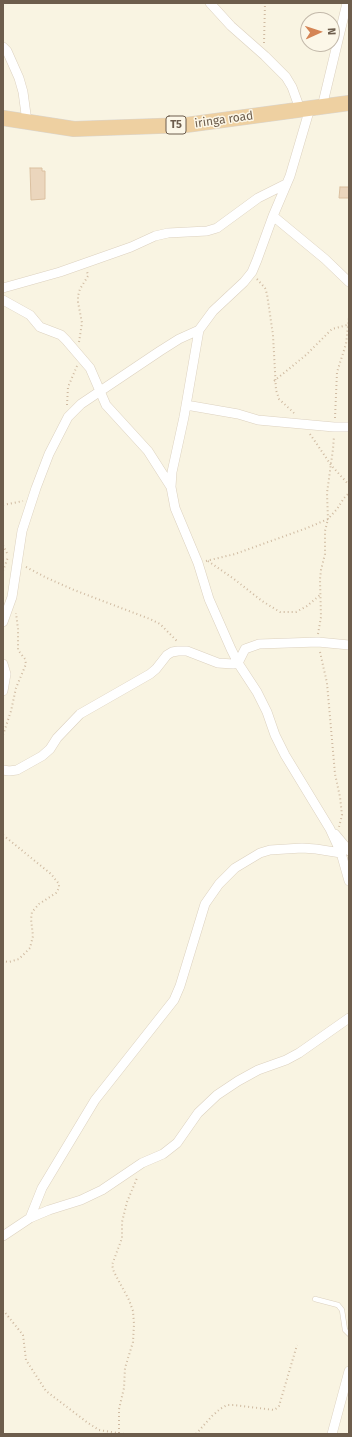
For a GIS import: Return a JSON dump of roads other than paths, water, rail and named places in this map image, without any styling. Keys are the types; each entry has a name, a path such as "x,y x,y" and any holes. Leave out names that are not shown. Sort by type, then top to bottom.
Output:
{"highway":[{"name":"iringa road","path":"3,118 74,129 186,125 349,103"}],"street":[{"path":"210,3 231,26 286,77 311,108"},
{"path":"347,3 286,184 252,272 244,282 213,311 199,330 186,405 172,472 171,487 175,508 203,562 209,599 238,663 267,712 275,735 285,755 345,852 349,881"},
{"path":"3,47 8,51 24,92 27,122"},
{"path":"3,288 60,272 131,247 161,234 207,231 217,228 258,198 286,184"},
{"path":"273,216 325,259 349,282"},
{"path":"3,300 26,313 46,330 61,335 80,356 90,368 99,392 106,405 148,451 171,487"},
{"path":"3,622 12,597 16,561 22,531 49,454 68,417 81,404 99,392 179,339 199,330"},
{"path":"186,405 238,414 258,420 349,427"},
{"path":"238,663 245,649 253,646 318,642 349,645"},
{"path":"3,770 9,772 17,770 42,756 80,714 150,674 172,652 178,650 187,651 218,663 238,663"},
{"path":"3,664 6,674 3,691"},
{"path":"30,1218 42,1188 95,1100 174,1000 180,986 205,904 219,884 235,868 260,853 270,850 302,848 345,852"},
{"path":"3,1236 30,1218 49,1210 81,1200 102,1190 142,1163 163,1154 177,1143 198,1113 217,1095 238,1080 299,1053 349,1018"},
{"path":"332,1434 349,1371"}],"lane":[{"path":"315,1299 338,1305 342,1310 346,1330 349,1334"}]}
